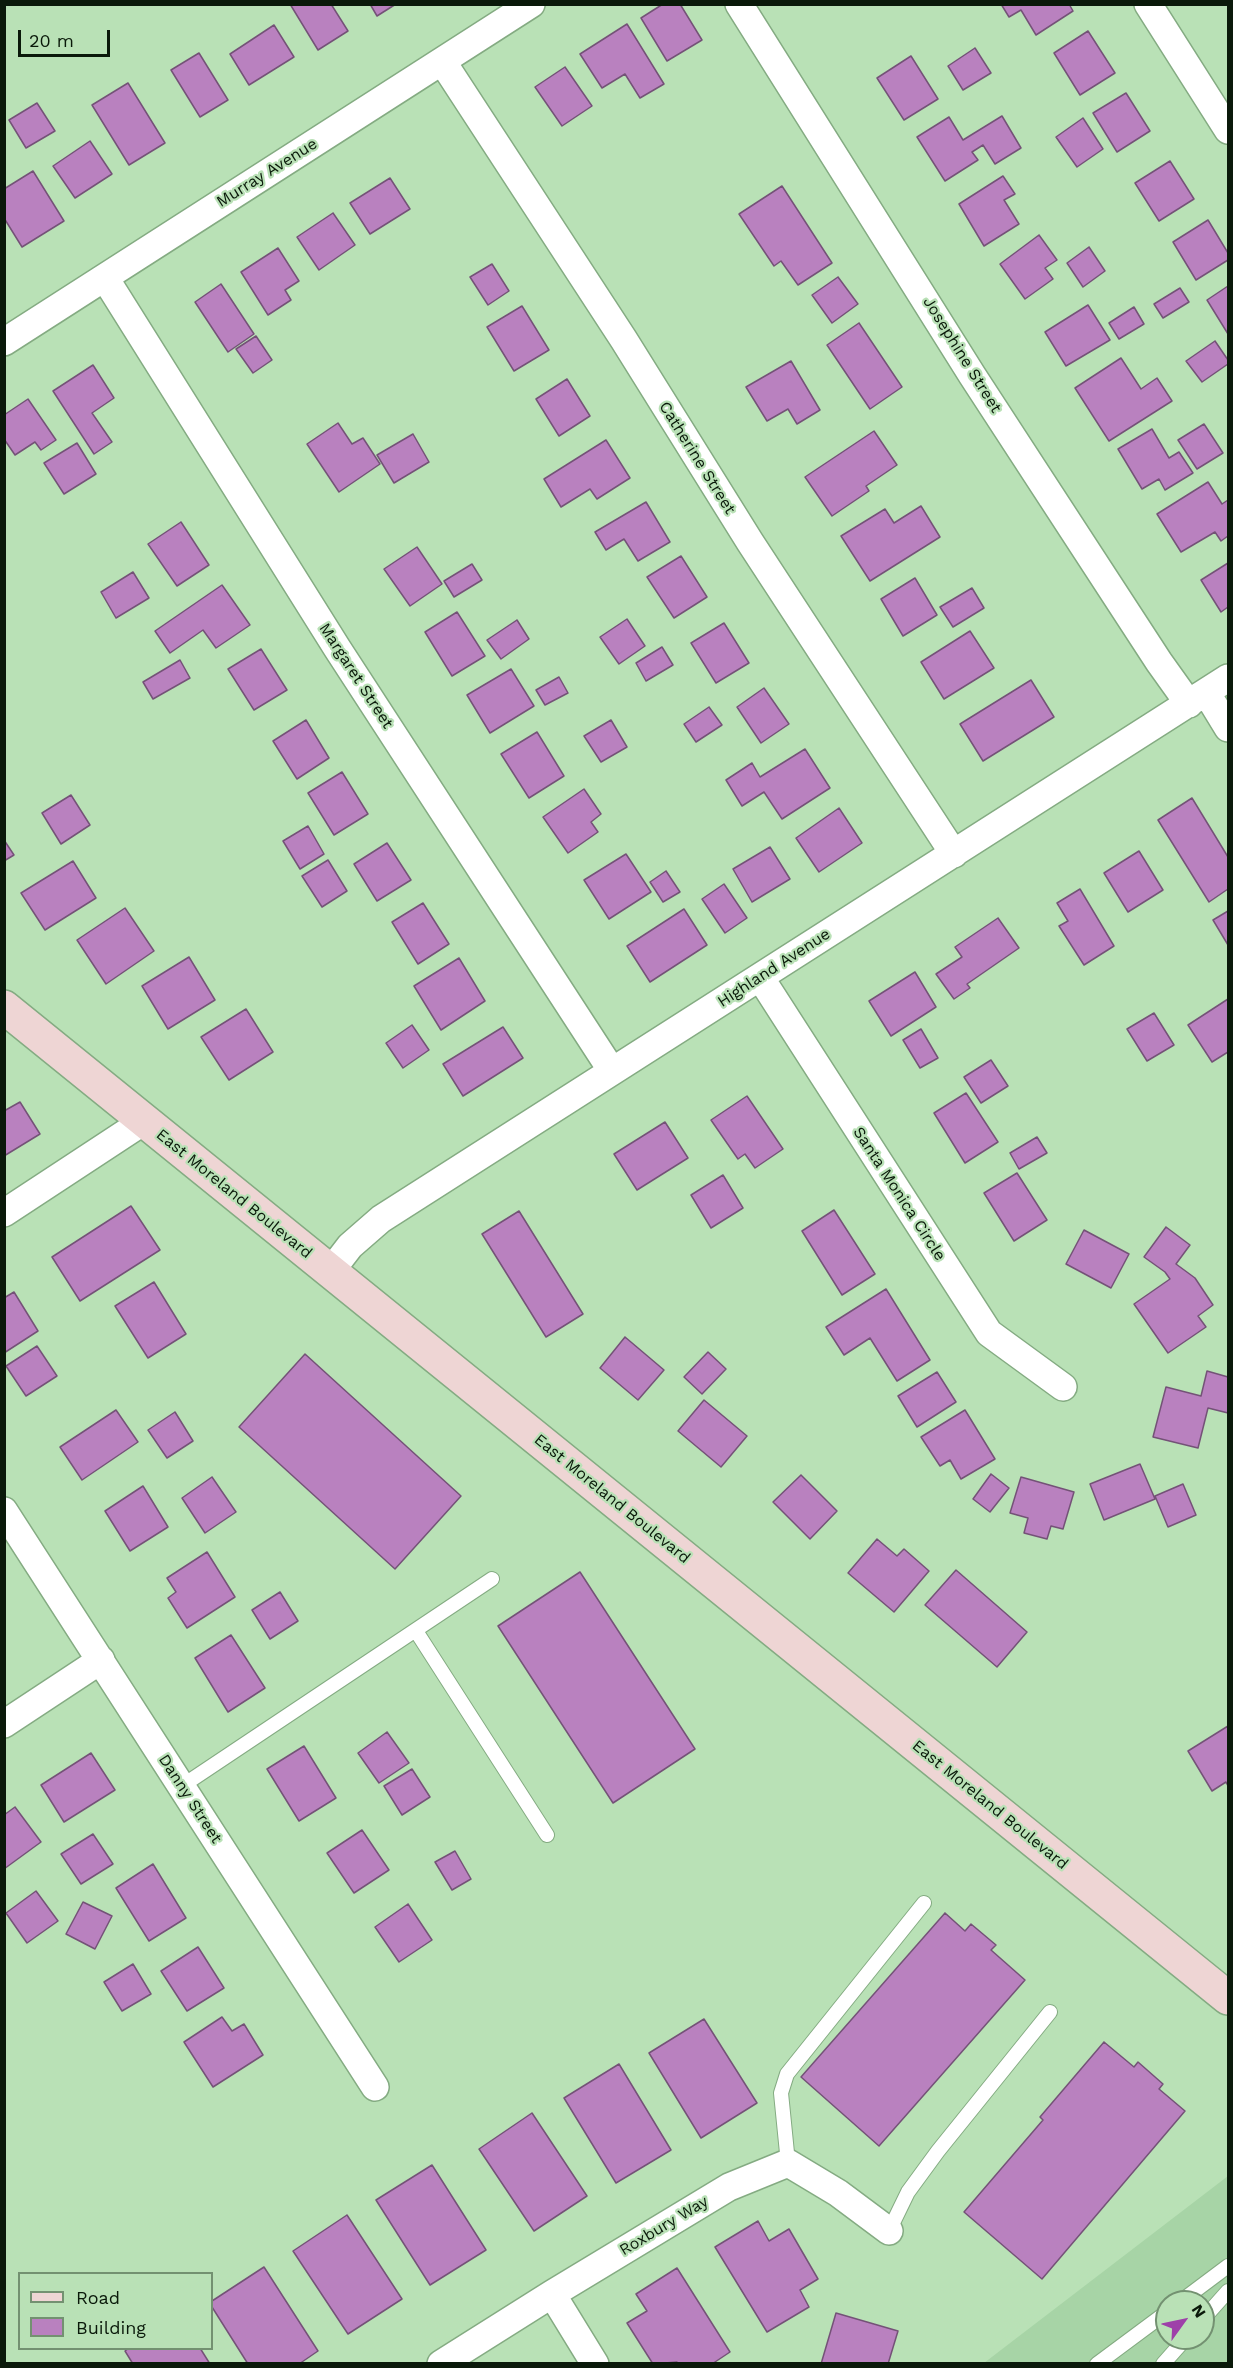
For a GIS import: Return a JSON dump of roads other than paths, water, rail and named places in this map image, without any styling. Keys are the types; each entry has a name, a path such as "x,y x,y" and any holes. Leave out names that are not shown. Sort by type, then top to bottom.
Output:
{"main road":[{"name":"East Moreland Boulevard","path":"4,1007 1226,1994"}],"street":[{"name":"Murray Avenue","path":"4,342 531,4"},
{"name":"Josephine Street","path":"739,4 972,375 1159,662 1208,691 1228,728"},
{"path":"1148,4 1228,130"},
{"name":"Catherine Street","path":"442,61 624,340 750,543 954,854"},
{"name":"Margaret Street","path":"105,278 337,648 612,1071"},
{"name":"Highland Avenue","path":"330,1272 350,1246 381,1219 1208,691"},
{"name":"Santa Monica Circle","path":"760,977 989,1333 1063,1388"},
{"path":"4,1213 144,1120"},
{"name":"Danny Street","path":"4,1511 375,2087"},
{"path":"4,1724 101,1660"},
{"path":"788,2163 838,2193 889,2231"},
{"name":"Roxbury Way","path":"441,2364 729,2187 788,2163"},
{"path":"552,2294 595,2364"}],"lane":[{"path":"182,1786 492,1579"},
{"path":"416,1631 547,1835"},
{"path":"788,2163 781,2092 787,2074 924,1903"},
{"path":"889,2231 908,2193 938,2151 1050,2012"},
{"path":"1196,2290 1228,2266"},
{"path":"1215,2306 1228,2291"},
{"path":"1097,2364 1155,2321"},
{"path":"1163,2364 1175,2350"}]}
